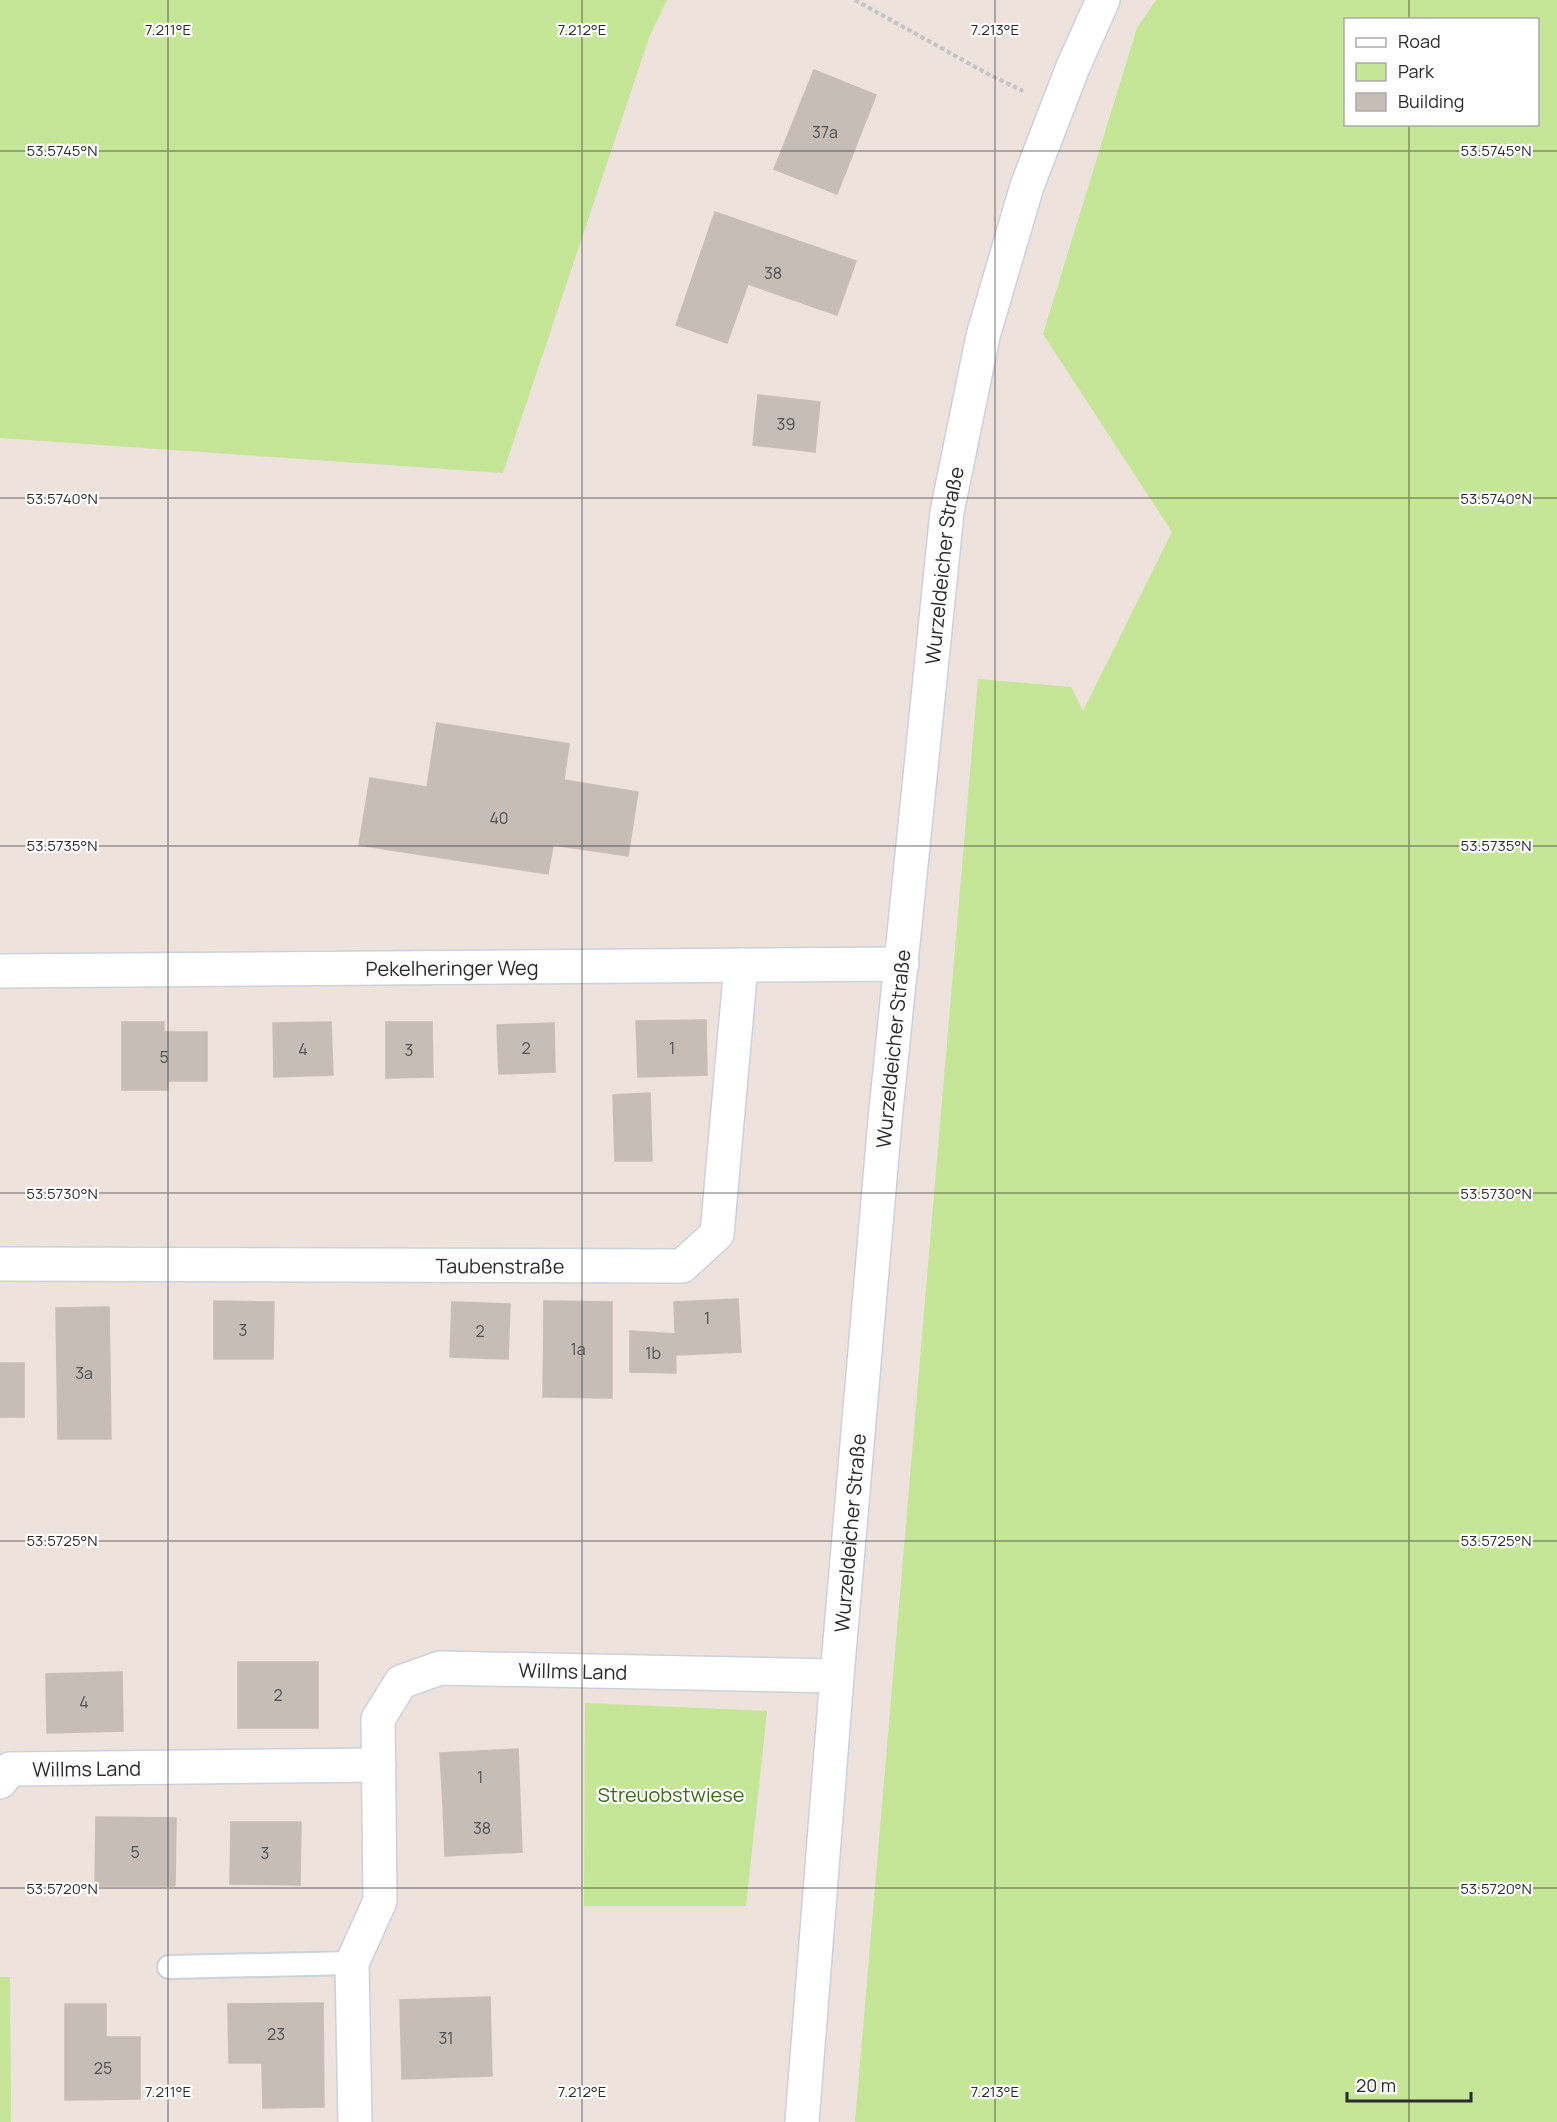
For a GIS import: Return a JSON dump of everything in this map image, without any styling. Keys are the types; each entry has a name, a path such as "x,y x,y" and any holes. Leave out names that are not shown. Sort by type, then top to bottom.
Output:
{"street":[{"name":"Wurzeldeicher Straße","path":"802,2122 837,1676 885,1120 947,512 983,336 1027,186 1103,0"},
{"name":"Pekelheringer Weg","path":"0,971 902,964"},
{"name":"Taubenstraße","path":"0,1264 682,1266 717,1234 741,965"},
{"name":"Willms Land","path":"355,2122 352,1963 380,1901 378,1719 401,1682 440,1668 837,1676"},
{"name":"Willms Land","path":"3,1770 379,1765"}],"lane":[{"path":"169,1967 352,1963"}],"path":[{"path":"855,0 988,74 1058,107"}],"green space":[{"path":"0,0 667,0 650,35 503,473 0,438"},
{"path":"1156,0 1557,0 1557,2122 855,2122 978,679 1071,687 1083,711 1172,532 1043,334 1137,28"},
{"name":"Streuobstwiese","path":"585,1703 767,1711 746,1906 584,1906"},
{"path":"0,1977 10,1977 11,2122 0,2122"}],"building":[{"path":"814,70 876,95 837,194 774,169"},
{"path":"715,212 856,261 837,315 748,284 727,343 676,325"},
{"path":"758,395 820,402 815,452 753,445"},
{"path":"437,723 569,744 564,780 638,792 628,856 553,845 548,874 359,845 370,778 427,787"},
{"path":"706,1020 707,1075 638,1077 636,1021"},
{"path":"122,1022 164,1022 164,1032 207,1032 207,1081 168,1081 168,1090 122,1090"},
{"path":"331,1022 333,1075 274,1077 273,1023"},
{"path":"386,1022 432,1022 433,1077 386,1078"},
{"path":"554,1023 555,1072 499,1074 497,1025"},
{"path":"650,1093 652,1161 615,1161 613,1095"},
{"path":"738,1299 741,1352 676,1355 674,1302"},
{"path":"214,1301 274,1302 273,1359 214,1359"},
{"path":"544,1301 612,1302 612,1398 543,1397"},
{"path":"452,1302 510,1304 508,1359 450,1357"},
{"path":"109,1307 111,1439 58,1439 56,1308"},
{"path":"630,1331 675,1334 676,1373 630,1372"},
{"path":"0,1363 24,1363 24,1417 0,1417"},
{"path":"238,1662 318,1662 318,1728 238,1728"},
{"path":"122,1672 123,1731 47,1733 46,1674"},
{"path":"518,1749 520,1801 443,1804 440,1753"},
{"path":"520,1801 522,1852 445,1856 443,1804"},
{"path":"96,1817 176,1818 175,1886 95,1886"},
{"path":"231,1822 301,1822 300,1885 230,1884"},
{"path":"490,1997 492,2076 402,2079 400,2000"},
{"path":"323,2003 324,2107 263,2108 262,2063 229,2063 228,2004"},
{"path":"65,2004 106,2004 106,2037 140,2037 140,2099 65,2100"}]}
